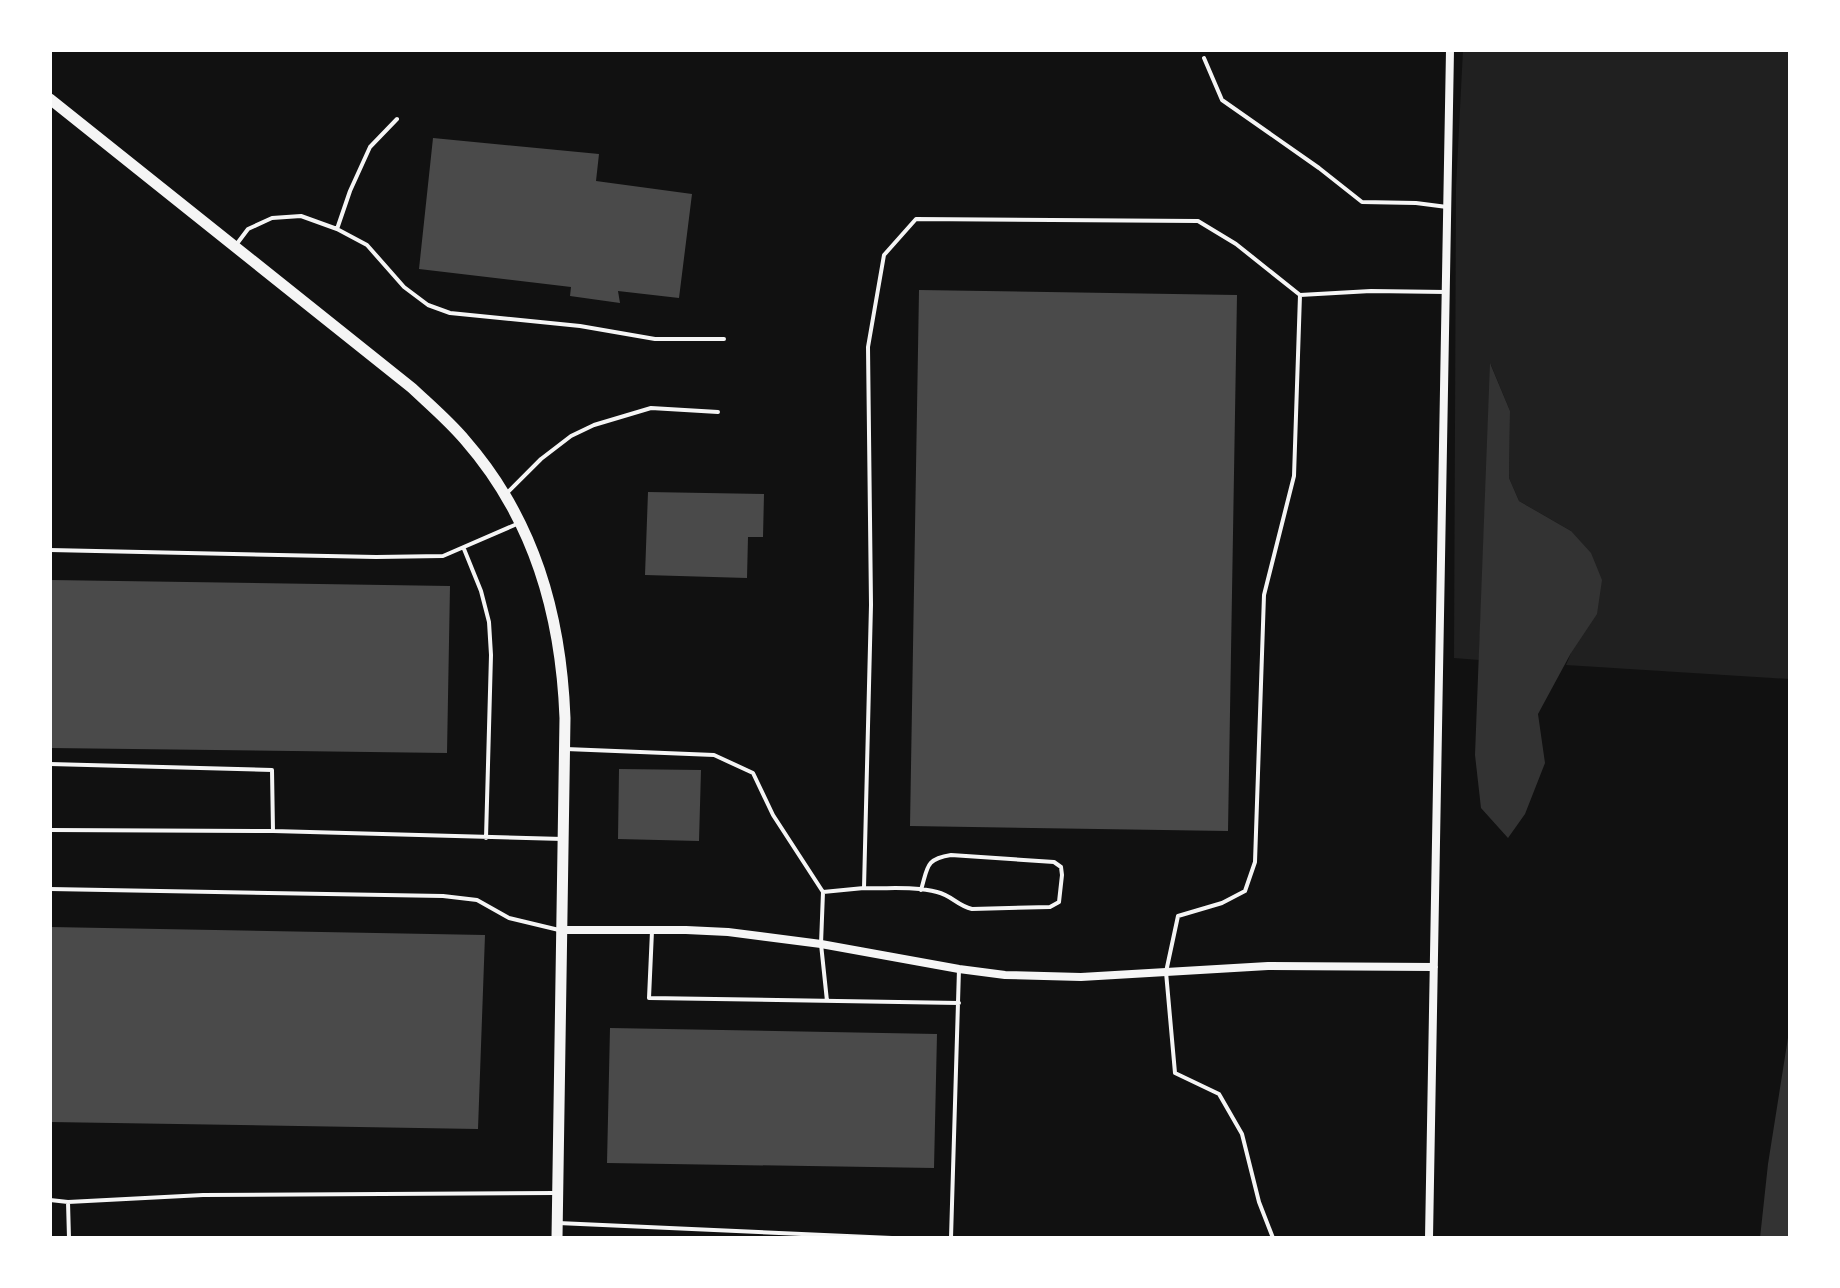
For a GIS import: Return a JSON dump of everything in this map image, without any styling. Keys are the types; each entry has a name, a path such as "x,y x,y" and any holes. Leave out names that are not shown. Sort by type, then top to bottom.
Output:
{"street":[{"path":"1429,1238 1450,50"},
{"path":"50,99 440,413 465,440 505,496 520,523 549,597 564,678 557,1238"},
{"path":"562,930 728,932 821,944 959,969 1042,977 1268,966 1434,967"}],"lane":[{"path":"1204,58 1222,100 1362,202 1447,207"},
{"path":"337,229 370,147 397,119"},
{"path":"234,246 248,229 272,218 301,216 337,229 367,245 404,287 428,305 450,313 580,326 655,339 724,339"},
{"path":"864,888 871,605 868,347 884,255 916,219 1198,221 1236,244 1300,295 1371,291 1446,292"},
{"path":"1273,1238 1259,1202 1242,1134 1219,1094 1175,1073 1166,972 1178,916 1222,903 1245,891 1255,862 1264,595 1294,476 1300,295"},
{"path":"505,496 541,459 571,436 594,425 651,408 718,412"},
{"path":"50,550 443,556 520,523"},
{"path":"463,548 481,591 489,622 491,655 486,838"},
{"path":"564,749 714,755 753,773 773,815 823,892 821,944 827,1001"},
{"path":"50,764 272,770 273,831"},
{"path":"50,830 273,831 563,839"},
{"path":"823,892 864,888 921,890 948,895 960,906 972,909 1050,907 1059,902 1061,867 1054,862 951,855 937,858 929,864 921,890"},
{"path":"50,889 443,896 477,900 509,918 562,930"},
{"path":"652,931 649,998 959,1003"},
{"path":"951,1238 959,969"},
{"path":"50,1200 68,1202 203,1195 558,1193"},
{"path":"68,1202 69,1238"},
{"path":"558,1223 892,1238"}],"shaded area":[{"path":"1463,50 1790,50 1790,679 1566,665 1571,653 1571,531 1519,501 1509,478 1510,411 1491,365 1479,660 1454,658 1456,188"},
{"path":"1490,363 1510,411 1509,478 1519,501 1571,531 1591,553 1602,580 1597,614 1571,653 1538,714 1545,763 1525,814 1508,838 1481,808 1475,755"},
{"path":"1790,1025 1790,1238 1760,1238 1768,1164"}],"building":[{"path":"433,138 599,154 596,181 692,194 679,298 618,291 620,303 570,296 571,287 419,269"},
{"path":"919,290 1237,295 1228,831 910,826"},
{"path":"648,492 764,494 763,537 748,537 747,578 645,575"},
{"path":"50,580 450,586 447,753 50,748"},
{"path":"619,769 701,770 699,841 618,839"},
{"path":"50,927 485,935 478,1129 50,1122"},
{"path":"610,1028 937,1034 934,1168 607,1163"}]}
